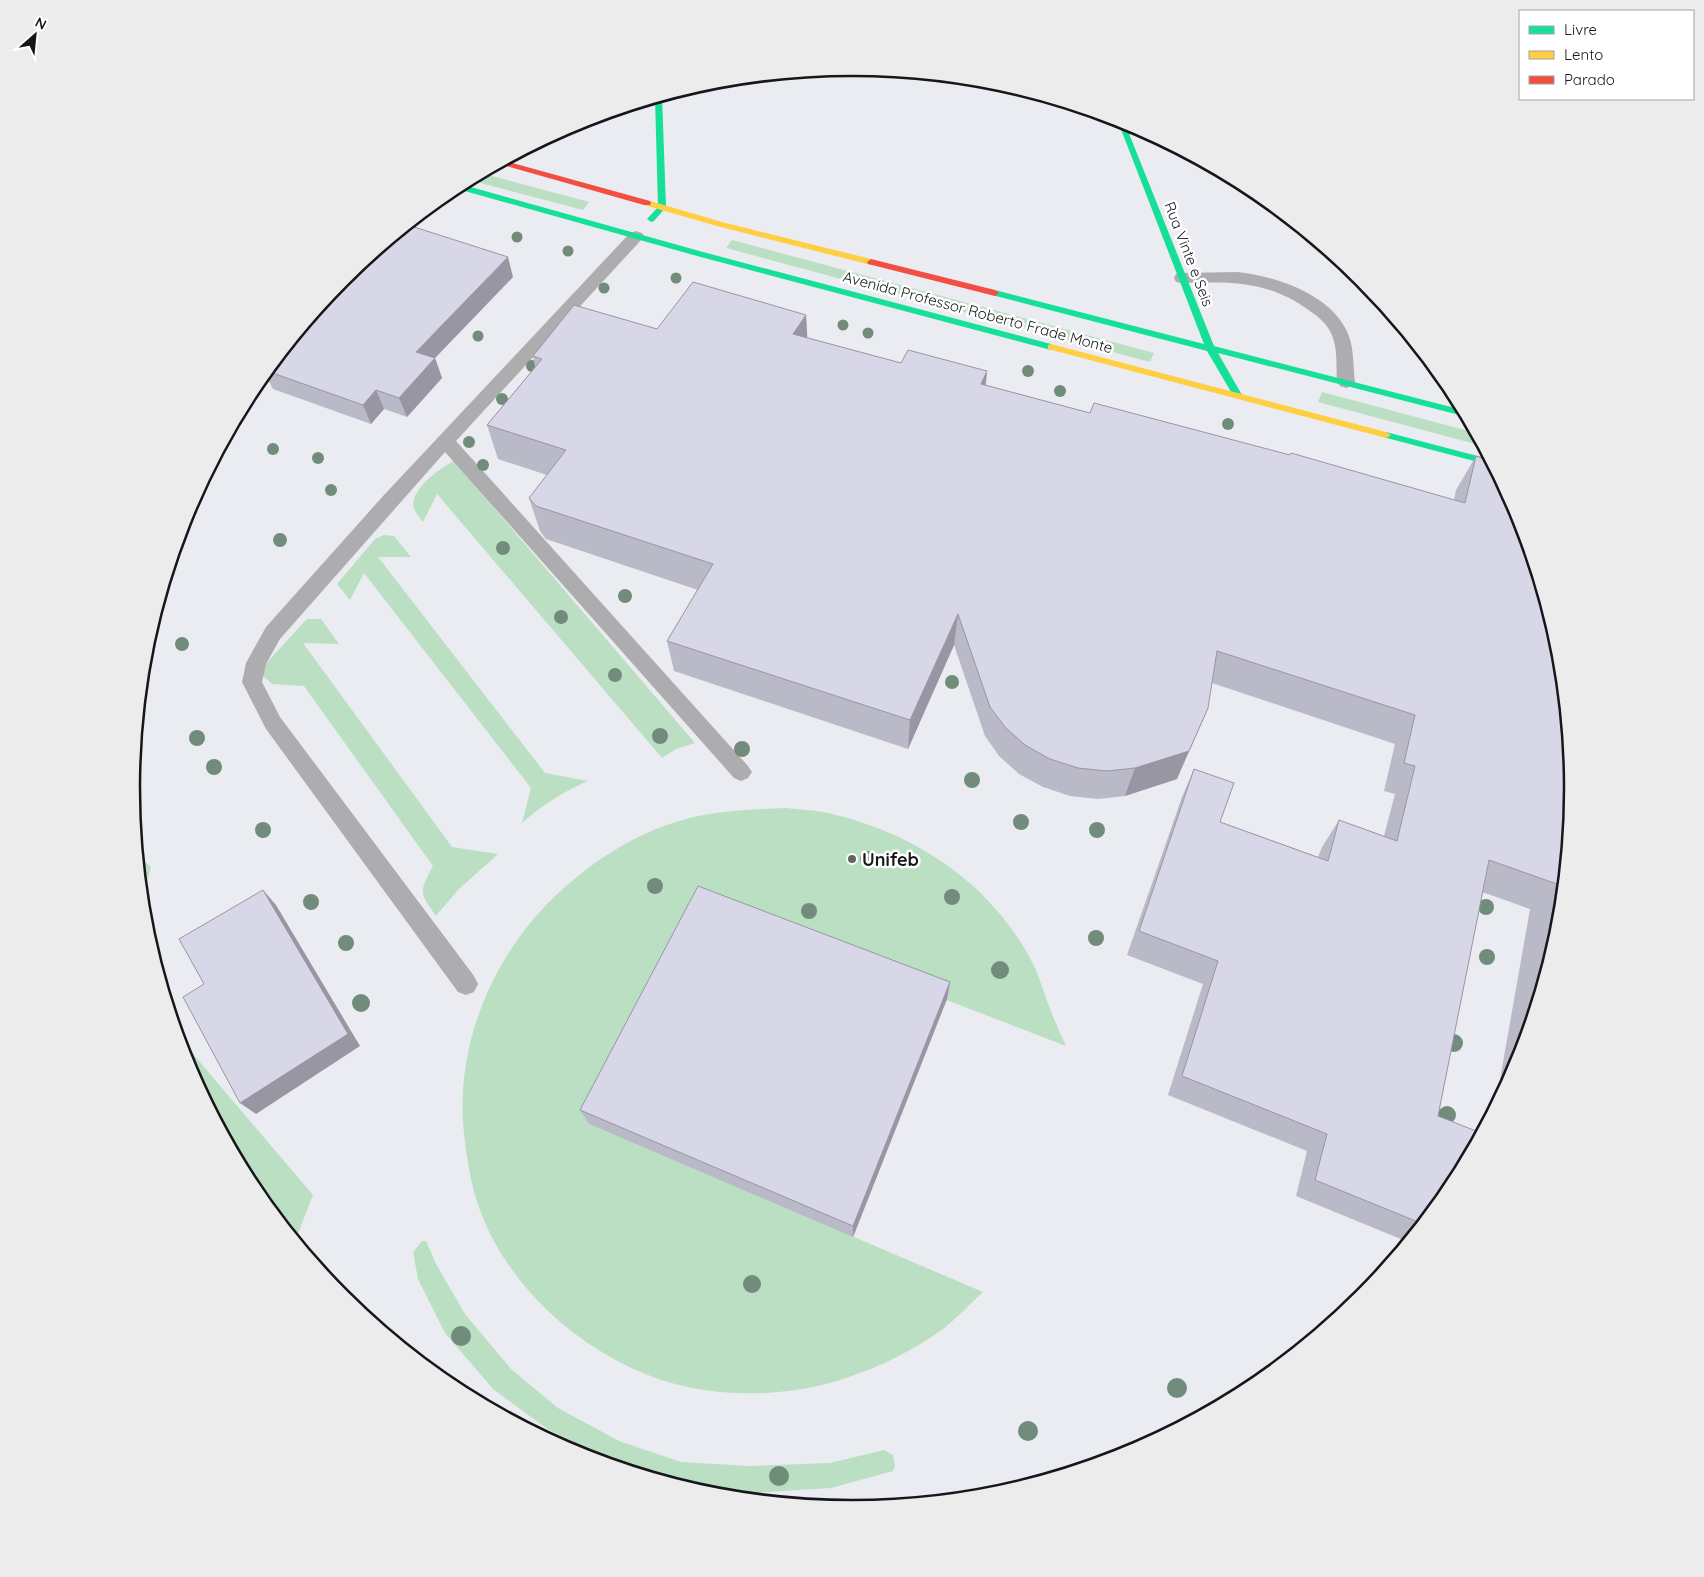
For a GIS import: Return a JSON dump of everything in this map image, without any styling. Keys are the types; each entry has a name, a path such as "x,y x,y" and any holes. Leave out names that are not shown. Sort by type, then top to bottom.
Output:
{"main road":[{"path":"636,236 662,207 659,104"},
{"name":"Rua Vinte e Seis","path":"1124,130 1209,346 1237,395"},
{"name":"Avenida Professor Roberto Frade Monte","path":"510,165 720,224 1209,346 1456,412"},
{"name":"Avenida Professor Roberto Frade Monte","path":"468,189 636,236 1485,461"}],"lane":[{"path":"466,984 273,722 252,682 256,663 273,633 445,440 636,236"},
{"path":"1182,278 1254,279 1278,284 1296,292 1326,314 1336,327 1342,340 1346,382"},
{"path":"445,440 740,772"}],"green space":[{"path":"490,175 589,202 583,210 478,182"},
{"path":"732,240 1154,353 1150,362 726,248"},
{"path":"1322,392 1468,431 1475,444 1318,402"},
{"path":"454,461 695,743 676,749 662,758 437,494 423,522 414,508 416,494 427,480"},
{"path":"384,535 394,536 411,557 378,557 545,773 588,781 553,799 522,823 531,788 364,573 350,600 337,584 375,539"},
{"path":"307,619 321,619 339,644 303,643 452,847 498,854 458,890 436,916 426,902 423,892 425,881 433,866 304,686 272,684 261,674 260,670"},
{"path":"787,808 832,814 864,823 895,835 924,850 951,868 976,889 999,913 1019,939 1035,968 1054,1020 1066,1046 703,906 589,1124 983,1292 948,1325 932,1337 909,1351 859,1374 826,1384 784,1392 720,1392 679,1385 648,1375 618,1361 589,1344 562,1323 537,1300 515,1274 497,1247 476,1200 465,1142 464,1083 475,1025 498,971 513,946 531,922 567,886 608,854 630,841 678,821 724,812"},
{"path":"144,861 151,867 146,884"},
{"path":"190,1051 313,1195 298,1235 260,1184 235,1145 213,1104"},
{"path":"422,1241 426,1241 436,1264 465,1314 511,1369 558,1408 619,1441 681,1462 749,1466 830,1463 884,1450 893,1455 895,1466 893,1471 831,1488 752,1493 713,1487 668,1476 590,1451 546,1428 493,1389 445,1333 418,1279 413,1252"}],"building":[{"path":"413,227 508,257 416,352 435,358 399,398 376,390 363,405 274,373 317,319 348,285"},
{"path":"693,282 806,315 793,334 901,363 908,350 987,371 981,384 1090,413 1094,403 1290,455 1291,453 1465,503 1476,456 1483,459 1510,516 1526,560 1540,604 1551,650 1563,742 1563,835 1558,881 1547,945 1557,884 1489,860 1438,1116 1476,1131 1444,1184 1417,1222 1315,1180 1327,1134 1182,1076 1218,961 1139,931 1194,769 1234,783 1220,822 1328,861 1339,820 1397,841 1415,766 1404,763 1415,715 1217,651 1208,708 1189,751 1135,768 1107,771 1078,768 1050,759 1025,745 1005,727 990,707 958,614 910,720 667,641 713,564 536,506 529,498 566,450 487,425 542,359 533,356 574,305 657,329"},
{"path":"698,886 950,982 853,1226 580,1110"},
{"path":"263,890 348,1034 240,1103 183,997 204,984 179,939"}],"traffic: fast":[{"path":"651,219 662,207 659,104"},
{"path":"1124,130 1209,346 1237,395"},
{"path":"468,189 700,254 1051,347"},
{"path":"995,293 1456,412"},
{"path":"1386,435 1485,461"}],"traffic: slow":[{"path":"647,203 720,224 871,262"},
{"path":"1051,347 1386,435"}],"traffic: jam":[{"path":"510,165 647,203"},
{"path":"871,262 995,293"}],"place":[{"name":"Unifeb","path":"852,859"}]}
